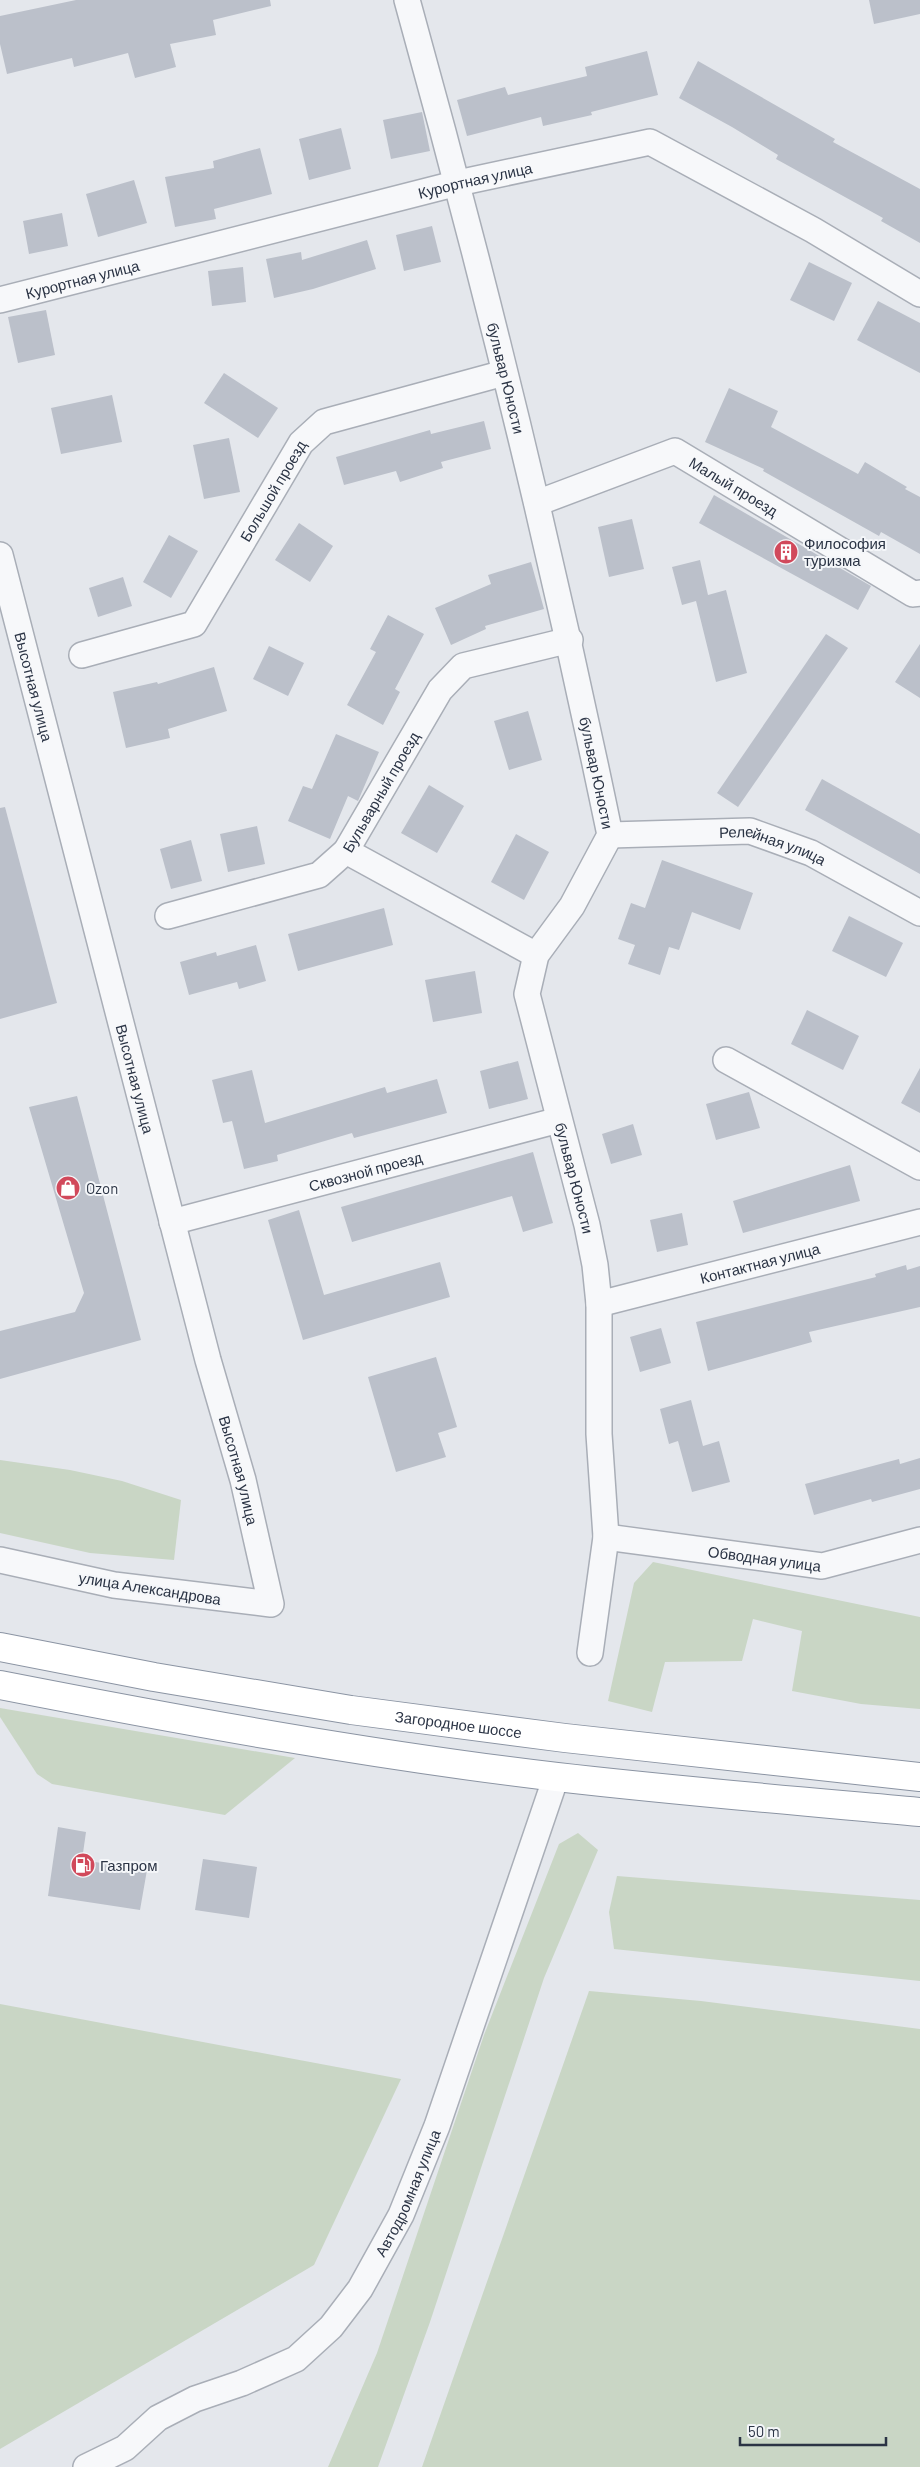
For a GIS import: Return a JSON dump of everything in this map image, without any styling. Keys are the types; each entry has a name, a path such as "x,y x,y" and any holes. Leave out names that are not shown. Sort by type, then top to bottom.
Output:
{"highway":[{"name":"Загородное шоссе","path":"0,1647 154,1677 351,1710 565,1738 920,1777"},
{"path":"0,1685 161,1716 343,1746 556,1777 920,1812"}],"street":[{"name":"бульвар Юности","path":"407,0 458,183 537,503 570,640 610,835 572,906 536,955 527,994 587,1225 600,1304 600,1434 606,1537 590,1653"},
{"name":"Курортная улица","path":"0,300 458,183 650,142 813,230 920,294"},
{"name":"Большой проезд","path":"82,655 194,624 300,443 324,422 504,373"},
{"name":"Малый проезд","path":"537,503 675,451 913,594 920,593"},
{"name":"Высотная улица","path":"0,555 208,1360 243,1480 271,1604"},
{"name":"Бульварный проезд","path":"168,916 319,875 346,851 440,690 463,666 570,640"},
{"name":"Релейная улица","path":"610,835 750,831 811,853 920,913"},
{"path":"346,851 536,955"},
{"path":"726,1060 920,1167"},
{"name":"Сквозной проезд","path":"172,1222 559,1120"},
{"name":"Контактная улица","path":"600,1304 920,1222"},
{"name":"Обводная улица","path":"606,1537 822,1566 920,1540"},
{"name":"улица Александрова","path":"0,1560 114,1585 271,1604"},
{"name":"Автодромная улица","path":"86,2467 125,2448 158,2418 195,2399 242,2383 296,2359 331,2327 360,2289 401,2215 437,2126 556,1777"}],"green space":[{"path":"0,1460 70,1470 122,1481 181,1500 174,1560 90,1553 0,1533"},
{"path":"653,1562 920,1617 920,1709 861,1704 792,1691 802,1631 753,1619 742,1661 665,1662 652,1712 608,1701 634,1583"},
{"path":"0,1708 295,1758 225,1815 52,1784 37,1774 0,1717"},
{"path":"578,1833 598,1850 544,1978 430,2322 378,2467 328,2467 377,2353 484,2035 559,1844"},
{"path":"617,1876 920,1900 920,1981 614,1949 609,1912"},
{"path":"589,1991 701,2001 920,2029 920,2467 422,2467"},
{"path":"0,2004 401,2079 314,2265 0,2449"}],"building":[{"path":"76,0 270,0 271,6 213,20 216,35 170,44 176,67 135,78 128,53 74,67 72,58 7,74 0,44 0,16"},
{"path":"869,0 920,0 920,14 874,24"},
{"path":"647,51 658,95 591,112 592,115 543,126 541,117 467,136 457,100 505,87 508,95 587,76 585,67"},
{"path":"698,61 835,139 833,142 920,189 920,243 881,221 883,218 776,159 778,155 732,127 679,98"},
{"path":"422,112 430,151 391,159 383,120"},
{"path":"341,128 351,169 309,180 299,139"},
{"path":"260,148 272,194 214,209 216,219 175,227 165,177 214,168 213,161"},
{"path":"134,180 147,223 98,237 86,194"},
{"path":"62,213 68,246 29,254 23,221"},
{"path":"432,226 441,262 404,271 396,235"},
{"path":"367,240 376,269 313,289 274,298 266,259 301,252 302,260"},
{"path":"809,262 852,283 834,321 790,300"},
{"path":"243,267 246,302 212,306 208,271"},
{"path":"878,301 920,323 920,373 857,340"},
{"path":"46,310 55,355 18,363 8,317"},
{"path":"224,373 278,408 258,438 204,403"},
{"path":"729,388 778,411 771,427 858,474 865,462 920,497 920,554 881,532 879,536 763,471 764,469 705,442"},
{"path":"112,395 122,442 61,454 51,408"},
{"path":"484,421 491,449 441,462 443,468 400,482 396,471 344,485 336,457 430,430 431,434"},
{"path":"229,438 240,492 204,499 193,445"},
{"name":"Философия туризма","path":"714,495 871,586 858,610 699,523"},
{"path":"632,519 644,569 609,577 598,527"},
{"path":"299,523 333,546 310,582 275,560"},
{"path":"169,535 198,551 171,598 143,582"},
{"path":"700,560 708,595 726,590 747,673 716,682 696,601 682,605 672,567"},
{"path":"531,562 544,609 485,626 486,629 451,645 435,608 491,584 488,575"},
{"path":"123,577 132,606 98,617 89,588"},
{"path":"388,615 424,634 395,689 400,692 383,725 347,705 376,652 370,649"},
{"path":"826,634 848,648 738,807 717,793"},
{"path":"920,644 920,698 895,682"},
{"path":"269,646 304,663 288,696 253,679"},
{"path":"214,667 227,711 168,729 170,738 126,748 113,692 157,682 158,684"},
{"path":"528,711 542,760 509,770 494,721"},
{"path":"336,734 379,752 358,801 348,796 330,839 288,821 303,786 312,789"},
{"path":"822,779 920,834 920,874 805,810"},
{"path":"429,785 464,806 437,853 401,833"},
{"path":"5,807 57,1003 0,1019 0,808"},
{"path":"257,826 265,864 228,872 220,834"},
{"path":"516,834 549,852 524,900 491,882"},
{"path":"191,840 202,881 171,889 160,849"},
{"path":"662,860 753,893 740,930 692,912 679,950 669,947 660,975 628,964 635,945 618,939 631,903 645,908"},
{"path":"384,908 393,945 298,971 288,934"},
{"path":"849,916 903,943 886,977 832,951"},
{"path":"256,945 266,981 239,989 237,982 189,995 180,962 216,952 217,956"},
{"path":"475,971 482,1013 433,1022 425,980"},
{"path":"807,1010 859,1036 843,1070 791,1044"},
{"path":"518,1061 528,1099 489,1109 480,1071"},
{"path":"920,1068 920,1113 901,1103"},
{"path":"252,1070 265,1123 385,1087 387,1093 437,1079 447,1113 354,1138 352,1133 277,1155 278,1161 244,1169 232,1121 223,1123 212,1080"},
{"path":"749,1092 760,1128 716,1140 706,1104"},
{"path":"77,1096 141,1340 0,1379 0,1331 75,1312 84,1293 29,1107"},
{"path":"633,1124 642,1155 611,1164 602,1134"},
{"path":"533,1152 553,1223 523,1232 512,1196 352,1242 341,1207"},
{"path":"850,1165 860,1201 743,1233 733,1201"},
{"path":"299,1210 324,1295 440,1262 450,1297 303,1340 268,1220"},
{"path":"682,1213 688,1245 657,1252 650,1220"},
{"path":"906,1265 907,1270 920,1266 920,1307 809,1332 812,1342 708,1371 696,1322 876,1277 875,1274"},
{"path":"661,1328 671,1363 640,1372 630,1337"},
{"path":"436,1357 457,1427 438,1433 446,1457 396,1472 368,1377"},
{"path":"691,1400 703,1446 719,1441 730,1482 692,1492 678,1441 669,1444 660,1409"},
{"path":"920,1458 920,1489 872,1502 871,1499 814,1515 805,1484 899,1459 900,1464"},
{"name":"Газпром","path":"58,1827 86,1832 82,1860 147,1870 140,1910 48,1896"},
{"path":"203,1859 257,1867 249,1918 195,1910"}],"place":[{"name":"Философия туризма","path":"786,552"},
{"name":"Ozon","path":"68,1188"},
{"name":"Газпром","path":"83,1865"}]}
